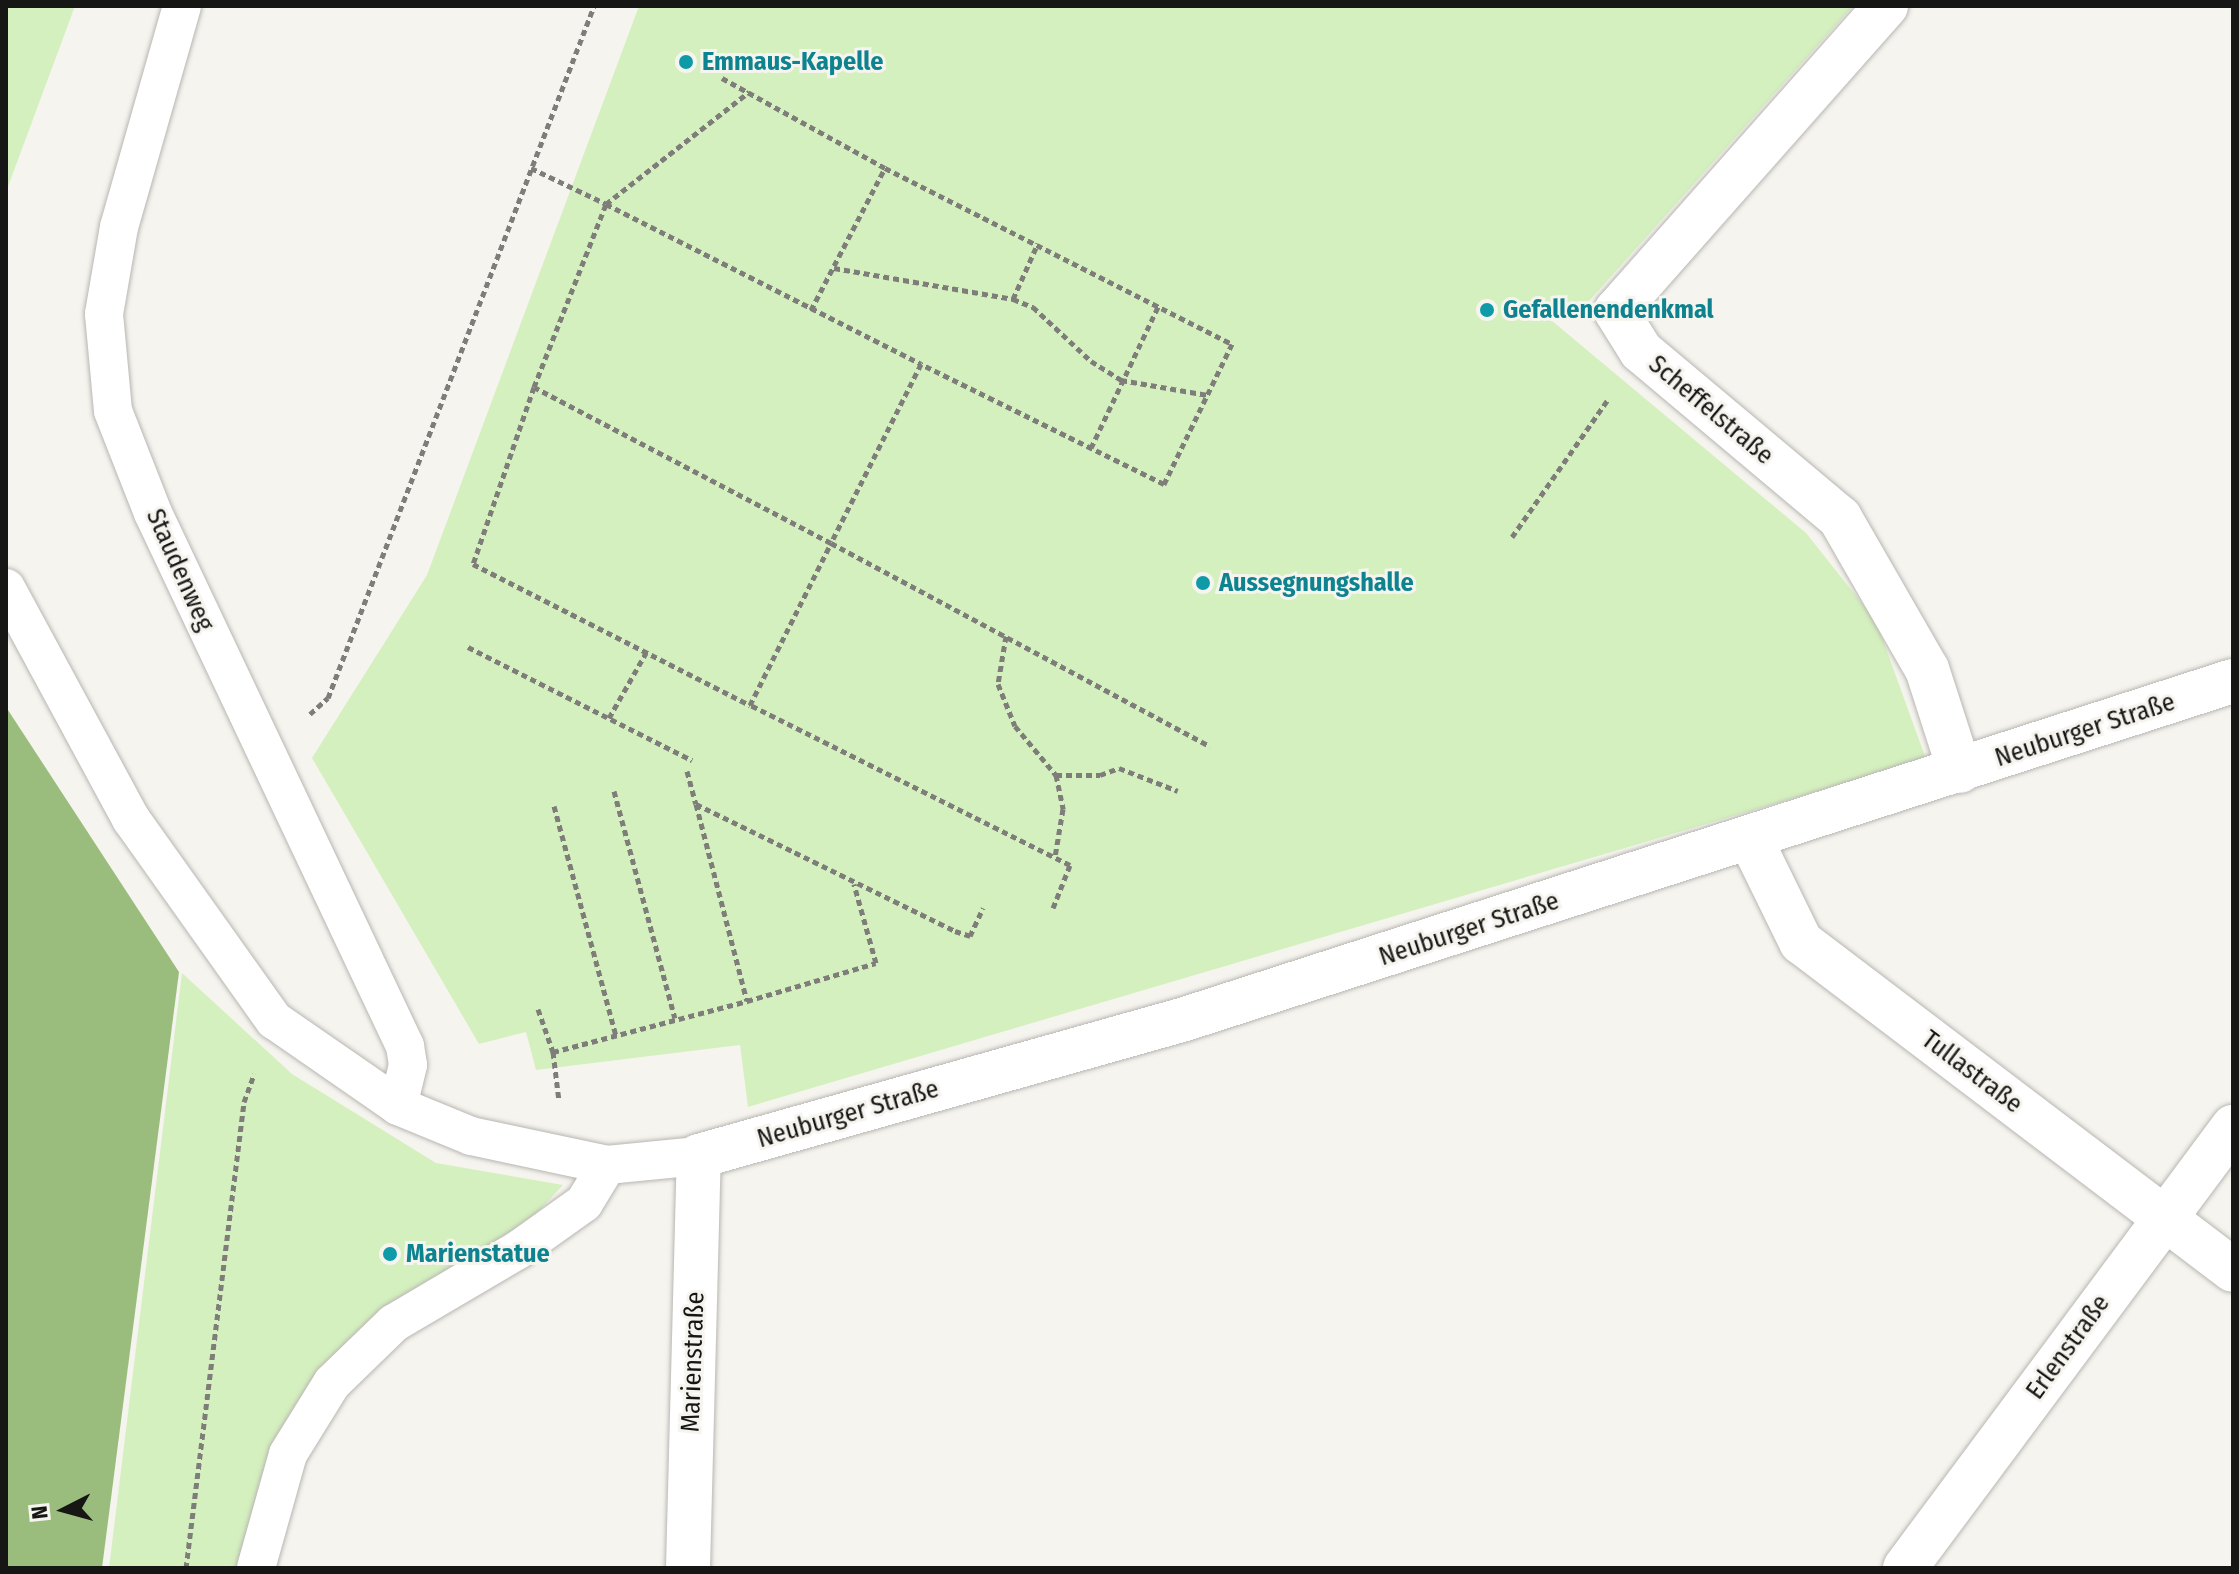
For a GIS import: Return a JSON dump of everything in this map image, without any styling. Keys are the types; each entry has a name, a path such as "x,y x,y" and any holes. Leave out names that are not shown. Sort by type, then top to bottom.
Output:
{"street":[{"name":"Scheffelstraße","path":"1886,6 1616,311 1641,351 1840,518 1927,669 1960,771"},
{"name":"Neuburger Straße","path":"699,1156 1185,1019 1751,840 2233,681"},
{"name":"Tullastraße","path":"1751,840 1801,942 2233,1270"},
{"name":"Erlenstraße","path":"1905,1568 2233,1127"},
{"name":"Marienstraße","path":"688,1568 699,1156"}],"lane":[{"name":"Staudenweg","path":"182,6 119,227 104,314 113,411 153,513 265,756 405,1046 408,1065 398,1106"},
{"path":"6,588 131,819 274,1020 398,1106 471,1136 607,1165 699,1156"},
{"path":"256,1568 288,1454 332,1383 394,1323 518,1250 584,1203 607,1165"}],"path":[{"path":"265,756 328,698 594,6"},
{"path":"531,168 1164,484 1232,344 1159,304 885,168 722,78"},
{"path":"749,92 606,204 534,387 473,564 1070,865 1053,908"},
{"path":"811,310 885,168"},
{"path":"1013,299 1038,243"},
{"path":"834,268 1013,299 1033,307 1091,361 1121,380 1208,395"},
{"path":"1091,448 1159,304"},
{"path":"1512,537 1641,351"},
{"path":"750,705 921,364"},
{"path":"534,387 1210,746"},
{"path":"1006,636 998,684 1015,726 1056,775 1063,809 1055,857"},
{"path":"468,647 692,760"},
{"path":"609,719 646,653"},
{"path":"1056,775 1100,775 1119,768 1178,791"},
{"path":"687,771 747,1001"},
{"path":"614,791 675,1018"},
{"path":"696,804 854,884 970,936 983,908"},
{"path":"554,806 616,1036"},
{"path":"553,1052 876,963 854,884"},
{"path":"538,1009 553,1052 559,1091"},
{"path":"186,1568 244,1102 274,1020"}],"green space":[{"path":"6,6 75,6 6,192"},
{"path":"639,6 1853,6 1573,319 1551,320 1806,533 1876,621 1926,759 748,1107 740,1045 536,1070 526,1032 479,1044 312,758 427,575"},
{"path":"6,707 179,972 102,1568 6,1568"},
{"path":"182,973 292,1074 436,1163 563,1185 530,1220 394,1303 243,1568 109,1568"}],"place":[{"name":"Emmaus-Kapelle","path":"686,62"},
{"name":"Gefallenendenkmal","path":"1487,310"},
{"name":"Aussegnungshalle","path":"1203,583"},
{"name":"Marienstatue","path":"390,1254"}]}
